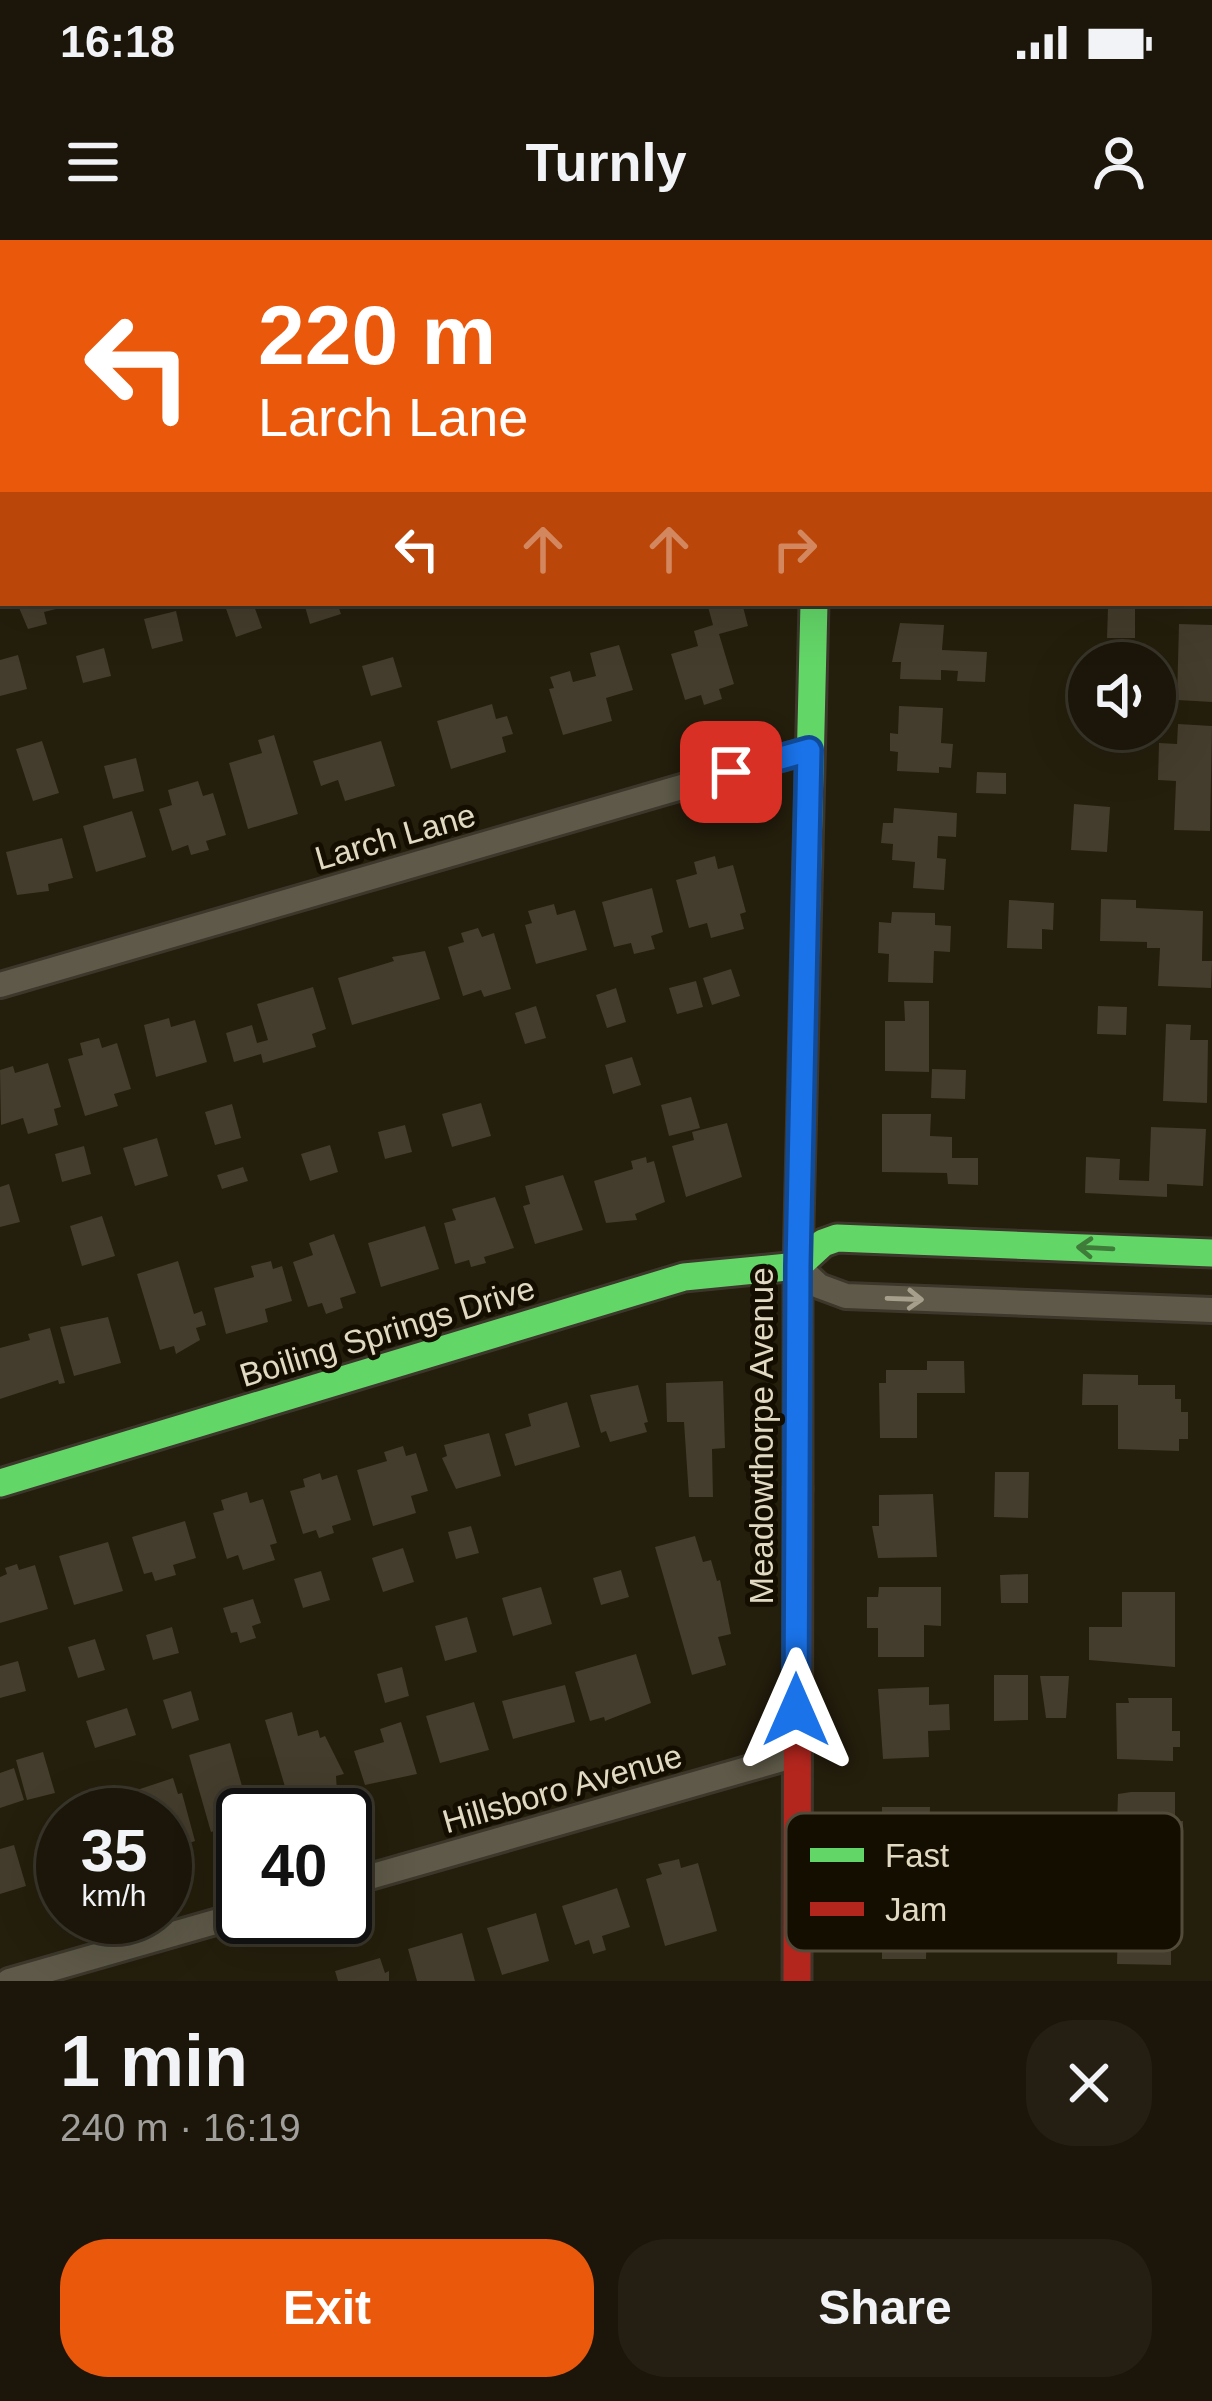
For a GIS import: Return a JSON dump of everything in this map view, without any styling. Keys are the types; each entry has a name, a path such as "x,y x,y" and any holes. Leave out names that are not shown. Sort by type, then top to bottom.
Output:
{"street":[{"name":"Meadowthorpe Avenue","path":"796,1813 798,1266 814,606"},
{"name":"Larch Lane","path":"0,985 809,750"},
{"name":"Boiling Springs Drive","path":"0,1483 684,1277 798,1266 823,1243 853,1237 1212,1252"},
{"path":"798,1266 819,1286 846,1296 1212,1310"},
{"name":"Hillsboro Avenue","path":"372,1876 796,1755"},
{"path":"9,1981 216,1922"},
{"name":"Meadowthorpe Avenue","path":"797,1951 797,1981"}],"building":[{"path":"18,606 68,606 44,612 47,624 28,629"},
{"path":"225,606 254,606 262,628 236,637"},
{"path":"305,606 338,606 341,614 310,624"},
{"path":"708,606 743,606 748,626 719,634 734,684 719,689 722,699 704,705 701,695 685,700 671,654 698,646 694,631 713,625"},
{"path":"1108,608 1135,608 1135,638 1107,638"},
{"path":"176,611 183,641 152,649 144,619"},
{"path":"900,623 944,625 942,650 987,652 985,682 957,681 958,671 941,670 941,680 900,679 901,662 892,662"},
{"path":"1179,624 1212,625 1212,702 1177,700"},
{"path":"619,645 633,690 606,698 612,721 563,735 549,689 554,688 550,677 570,671 573,682 596,676 590,653"},
{"path":"104,648 111,676 83,683 76,656"},
{"path":"18,655 27,689 0,696 0,660"},
{"path":"393,657 402,687 371,696 362,666"},
{"path":"492,704 496,719 507,716 513,734 502,737 506,752 451,769 437,721"},
{"path":"899,706 943,708 941,743 953,744 951,768 939,767 939,773 897,771 898,752 890,751 890,733 898,734"},
{"path":"1178,724 1212,726 1210,831 1174,830 1176,781 1158,780 1159,750 1176,750"},
{"path":"274,735 298,814 248,829 229,763 262,753 258,740"},
{"path":"42,741 59,793 33,801 16,749"},
{"path":"381,741 395,786 345,801 338,780 321,786 313,761"},
{"path":"136,758 144,791 113,799 104,766"},
{"path":"977,772 1006,773 1006,794 976,793"},
{"path":"198,781 203,796 213,793 226,835 206,841 209,850 191,855 188,845 172,851 159,809 172,805 168,790"},
{"path":"1074,804 1110,807 1107,852 1071,850"},
{"path":"894,808 957,813 956,837 938,836 937,858 946,859 944,890 913,888 915,862 892,860 893,844 881,843 883,823 893,823"},
{"path":"132,811 146,857 96,872 83,826"},
{"path":"62,838 73,878 48,884 49,891 17,895 6,852"},
{"path":"715,856 718,869 733,865 746,912 740,914 744,929 711,938 707,923 689,928 676,880 697,874 694,862"},
{"path":"652,888 663,932 651,936 655,949 634,954 631,943 614,947 602,902"},
{"path":"1101,899 1136,900 1136,908 1203,911 1202,961 1212,961 1211,988 1158,986 1160,948 1147,948 1147,942 1100,941"},
{"path":"1009,900 1054,903 1053,930 1042,929 1042,949 1007,948"},
{"path":"554,904 557,915 575,910 587,950 536,964 525,925 532,923 528,911"},
{"path":"892,912 935,913 935,925 951,926 950,952 934,951 933,983 888,982 889,954 878,953 879,922 891,923"},
{"path":"478,928 482,937 494,933 511,989 484,997 481,990 463,996 448,947 464,942 461,933"},
{"path":"425,951 440,999 352,1025 338,978 394,961 392,957"},
{"path":"731,969 740,996 712,1005 703,978"},
{"path":"696,981 703,1007 677,1014 669,988"},
{"path":"313,987 326,1029 312,1034 316,1047 263,1063 261,1054 234,1062 226,1033 252,1025 257,1043 268,1040 257,1004"},
{"path":"616,988 626,1022 607,1028 596,995"},
{"path":"904,1001 929,1001 929,1072 885,1071 885,1021 905,1021"},
{"path":"536,1006 546,1038 525,1044 515,1013"},
{"path":"1098,1006 1127,1007 1126,1035 1097,1034"},
{"path":"169,1018 171,1027 195,1020 207,1062 156,1077 144,1025"},
{"path":"1166,1024 1191,1025 1190,1040 1208,1040 1207,1103 1163,1101"},
{"path":"99,1038 102,1048 117,1043 131,1089 114,1094 118,1106 85,1116 68,1059 83,1055 80,1043"},
{"path":"632,1057 641,1085 613,1094 605,1065"},
{"path":"48,1063 61,1107 54,1109 58,1125 28,1134 23,1118 1,1125 0,1070 13,1066 15,1073"},
{"path":"932,1069 966,1070 965,1099 931,1098"},
{"path":"691,1097 700,1128 669,1136 661,1105"},
{"path":"481,1103 491,1136 452,1147 442,1114"},
{"path":"232,1104 241,1138 215,1145 205,1112"},
{"path":"882,1114 931,1114 930,1136 952,1137 952,1158 978,1158 978,1185 948,1184 947,1173 882,1172"},
{"path":"727,1123 742,1177 686,1197 672,1146 694,1140 692,1132"},
{"path":"405,1125 412,1152 385,1159 378,1132"},
{"path":"1151,1127 1206,1129 1203,1186 1167,1184 1167,1197 1085,1193 1086,1157 1120,1159 1119,1180 1149,1181"},
{"path":"157,1138 168,1176 135,1186 123,1148"},
{"path":"330,1145 338,1172 310,1181 301,1154"},
{"path":"84,1146 91,1174 62,1182 55,1154"},
{"path":"646,1157 647,1163 654,1161 665,1202 635,1214 637,1220 606,1223 594,1181 633,1169 631,1161"},
{"path":"243,1167 248,1181 222,1189 217,1175"},
{"path":"563,1175 583,1230 535,1244 523,1206 530,1204 525,1186"},
{"path":"9,1184 20,1222 0,1227 0,1187"},
{"path":"495,1197 514,1248 484,1257 486,1263 455,1264 444,1223 456,1220 452,1209"},
{"path":"102,1216 115,1256 82,1266 70,1226"},
{"path":"425,1226 439,1269 381,1287 368,1243"},
{"path":"334,1234 356,1293 340,1298 343,1308 326,1314 322,1303 308,1307 293,1262 313,1255 309,1243"},
{"path":"178,1261 194,1314 202,1311 206,1325 196,1328 200,1340 176,1354 174,1346 160,1350 137,1274"},
{"path":"271,1261 273,1269 282,1266 292,1301 265,1309 268,1322 226,1334 214,1288 254,1277 251,1266"},
{"path":"108,1317 121,1363 74,1376 60,1327"},
{"path":"50,1328 65,1383 58,1380 0,1399 0,1348 30,1340 28,1334"},
{"path":"927,1361 964,1361 965,1393 917,1393 917,1438 880,1438 879,1383 886,1383 886,1370 927,1370"},
{"path":"1083,1374 1138,1375 1138,1385 1175,1385 1181,1412 1188,1412 1188,1439 1179,1439 1179,1451 1118,1449 1118,1405 1082,1405"},
{"path":"723,1381 725,1448 712,1449 713,1497 689,1497 684,1422 667,1422 666,1383"},
{"path":"638,1385 647,1432 610,1442 606,1431 601,1433 590,1395"},
{"path":"567,1402 580,1447 515,1466 505,1434 531,1426 528,1414"},
{"path":"489,1433 501,1476 456,1489 442,1458 447,1456 444,1445"},
{"path":"403,1446 406,1456 416,1453 428,1491 411,1496 416,1513 373,1526 357,1470 387,1461 384,1452"},
{"path":"995,1472 1029,1472 1028,1518 994,1517"},
{"path":"320,1473 322,1480 337,1475 351,1520 332,1526 334,1533 319,1538 316,1530 303,1534 290,1491 305,1487 303,1479"},
{"path":"247,1492 250,1503 263,1499 277,1543 270,1545 275,1560 243,1570 238,1555 227,1559 213,1513 224,1510 221,1500"},
{"path":"933,1494 937,1557 878,1558 872,1526 879,1526 879,1495"},
{"path":"185,1521 196,1558 173,1565 176,1575 155,1581 152,1572 144,1574 132,1537"},
{"path":"471,1526 479,1553 456,1559 448,1532"},
{"path":"695,1536 703,1562 711,1560 720,1580 731,1634 718,1637 726,1665 692,1675 655,1547"},
{"path":"108,1542 123,1591 74,1605 59,1556"},
{"path":"403,1548 414,1582 383,1592 372,1558"},
{"path":"17,1564 19,1570 35,1565 48,1609 0,1623 0,1577 7,1574 5,1568"},
{"path":"621,1570 629,1597 601,1605 593,1578"},
{"path":"321,1571 330,1600 303,1608 294,1579"},
{"path":"1028,1574 1028,1603 1001,1603 1000,1575"},
{"path":"541,1587 552,1624 513,1636 502,1598"},
{"path":"879,1587 941,1587 941,1626 924,1625 924,1657 878,1657 878,1628 867,1628 867,1597 878,1597"},
{"path":"1122,1592 1175,1592 1175,1667 1089,1660 1089,1627 1122,1627"},
{"path":"253,1599 261,1623 252,1626 256,1638 240,1643 237,1632 231,1633 223,1608"},
{"path":"467,1617 477,1652 445,1661 435,1626"},
{"path":"172,1627 179,1653 153,1660 146,1635"},
{"path":"95,1639 105,1670 78,1678 68,1647"},
{"path":"636,1654 651,1703 605,1721 604,1717 590,1721 575,1672"},
{"path":"18,1661 26,1691 0,1698 0,1666"},
{"path":"402,1667 409,1696 385,1703 377,1674"},
{"path":"994,1675 1028,1675 1028,1720 994,1721"},
{"path":"1040,1676 1069,1676 1066,1718 1046,1718"},
{"path":"565,1685 575,1722 513,1739 502,1701"},
{"path":"929,1687 929,1705 949,1704 950,1730 928,1731 929,1757 883,1759 878,1689"},
{"path":"191,1691 199,1720 172,1729 163,1700"},
{"path":"1128,1698 1172,1698 1172,1731 1180,1731 1180,1747 1173,1747 1173,1761 1117,1759 1116,1703 1129,1703"},
{"path":"474,1702 489,1750 440,1763 426,1716"},
{"path":"127,1708 136,1735 95,1748 86,1721"},
{"path":"292,1712 298,1736 318,1730 320,1738 325,1736 344,1774 336,1776 337,1788 285,1788 265,1720"},
{"path":"401,1722 417,1774 365,1785 354,1751 384,1742 380,1729"},
{"path":"230,1743 242,1788 216,1788 216,1830 211,1832 189,1755"},
{"path":"43,1752 54,1788 36,1788 36,1798 27,1800 16,1760"},
{"path":"14,1768 24,1800 0,1808 0,1773"},
{"path":"173,1778 176,1788 143,1788"},
{"path":"1175,1792 1175,1813 1117,1813 1118,1794"},
{"path":"882,1807 930,1807 930,1813 882,1813"},
{"path":"14,1845 26,1886 0,1894 0,1849"},
{"path":"679,1859 681,1868 698,1863 717,1931 665,1946 646,1879 662,1874 658,1864"},
{"path":"617,1888 630,1927 602,1936 606,1950 593,1954 589,1940 575,1945 562,1906"},
{"path":"536,1913 549,1961 502,1975 487,1928"},
{"path":"462,1933 475,1981 417,1981 408,1949"},
{"path":"882,1951 926,1951 926,1959 882,1959"},
{"path":"1117,1951 1171,1951 1171,1965 1117,1964"},
{"path":"380,1958 385,1973 389,1971 389,1981 338,1981 335,1971"}],"traffic: fast":[{"path":"798,1489 798,1266 814,606"},
{"path":"0,1483 684,1277 798,1266 823,1243 837,1238 1212,1253"}],"traffic: jam":[{"path":"797,1813 798,1489"},
{"path":"797,1951 797,1981"}],"route":[{"path":"731,772 809,750 798,1266 796,1710"}]}
